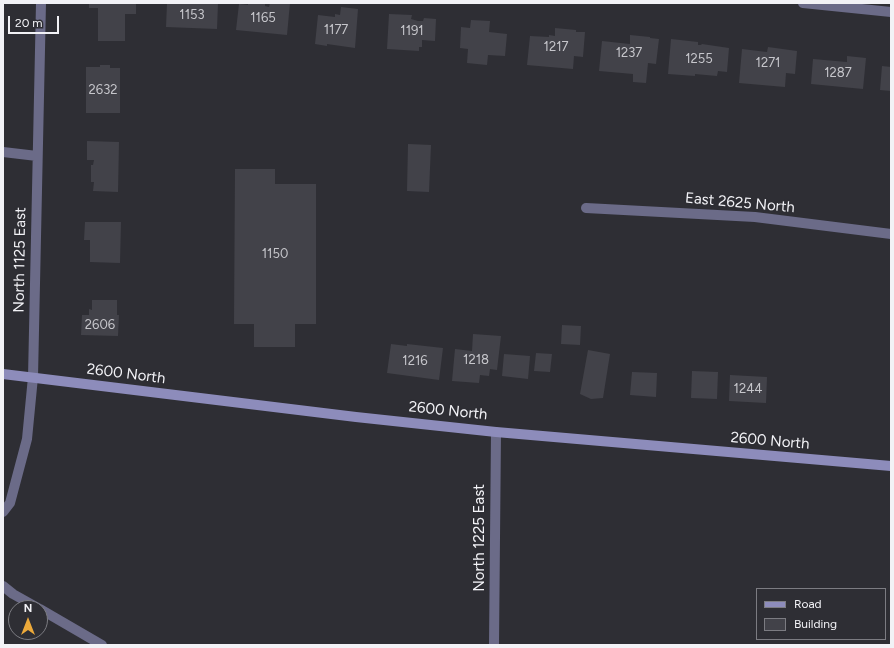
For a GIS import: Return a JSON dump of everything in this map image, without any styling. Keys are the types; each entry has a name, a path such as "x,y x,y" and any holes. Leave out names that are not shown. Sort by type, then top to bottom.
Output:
{"street":[{"name":"North 1125 East","path":"3,512 10,503 27,439 33,378 41,3"},
{"path":"803,3 891,12"},
{"path":"3,152 37,156"},
{"name":"East 2625 North","path":"586,208 755,217 891,234"},
{"name":"2600 North","path":"3,374 496,432 891,466"},
{"name":"North 1225 East","path":"494,645 496,432"},
{"path":"3,586 24,600"},
{"path":"48,613 102,645"}],"building":[{"path":"89,3 136,3 136,14 125,14 125,41 98,41 98,8 89,8"},
{"path":"167,3 218,3 217,29 166,27"},
{"path":"248,3 265,4 265,6 269,7 270,3 290,3 287,35 236,30 239,4 248,5"},
{"path":"341,7 358,9 355,48 315,44 318,15 335,17 335,14 340,15"},
{"path":"389,14 412,15 411,19 418,21 423,21 424,18 436,19 435,41 422,40 422,47 419,47 419,51 387,49"},
{"path":"471,20 490,21 489,32 507,34 505,56 488,55 487,65 467,63 468,49 460,48 461,27 470,28"},
{"path":"555,28 585,32 583,57 574,56 573,69 527,65 530,36 555,36"},
{"path":"630,35 659,39 656,64 648,63 646,83 633,82 633,74 599,71 602,41 630,44"},
{"path":"671,39 698,42 698,45 702,44 729,48 727,72 718,71 717,76 668,74"},
{"path":"768,47 797,51 795,74 786,73 785,87 739,83 742,49 767,52"},
{"path":"847,56 866,58 863,89 811,84 813,59 847,62"},
{"path":"100,65 110,65 110,68 120,68 120,113 86,113 86,67 100,67"},
{"path":"882,66 891,67 891,91 880,90"},
{"path":"87,141 119,142 118,192 93,191 94,182 91,182 91,165 93,165 94,160 87,160"},
{"path":"408,144 431,145 429,192 407,191"},
{"path":"235,169 275,169 275,184 316,184 316,324 295,324 295,347 254,347 254,324 234,324"},
{"path":"85,222 121,222 120,263 90,262 90,240 84,240"},
{"path":"92,300 117,300 117,315 119,315 118,336 81,335 82,315 89,315 89,309 92,310"},
{"path":"562,325 581,326 580,345 561,344"},
{"path":"473,334 501,336 497,370 490,369 489,376 480,375 479,383 452,381 455,349 472,351"},
{"path":"391,344 407,346 407,344 443,348 439,380 387,373"},
{"path":"588,350 610,354 603,398 591,399 580,394"},
{"path":"536,353 552,354 550,372 534,371"},
{"path":"504,354 530,356 528,379 502,376"},
{"path":"692,371 718,372 717,399 691,398"},
{"path":"632,372 657,373 656,397 630,395"},
{"path":"730,375 767,377 766,403 729,401"}]}
